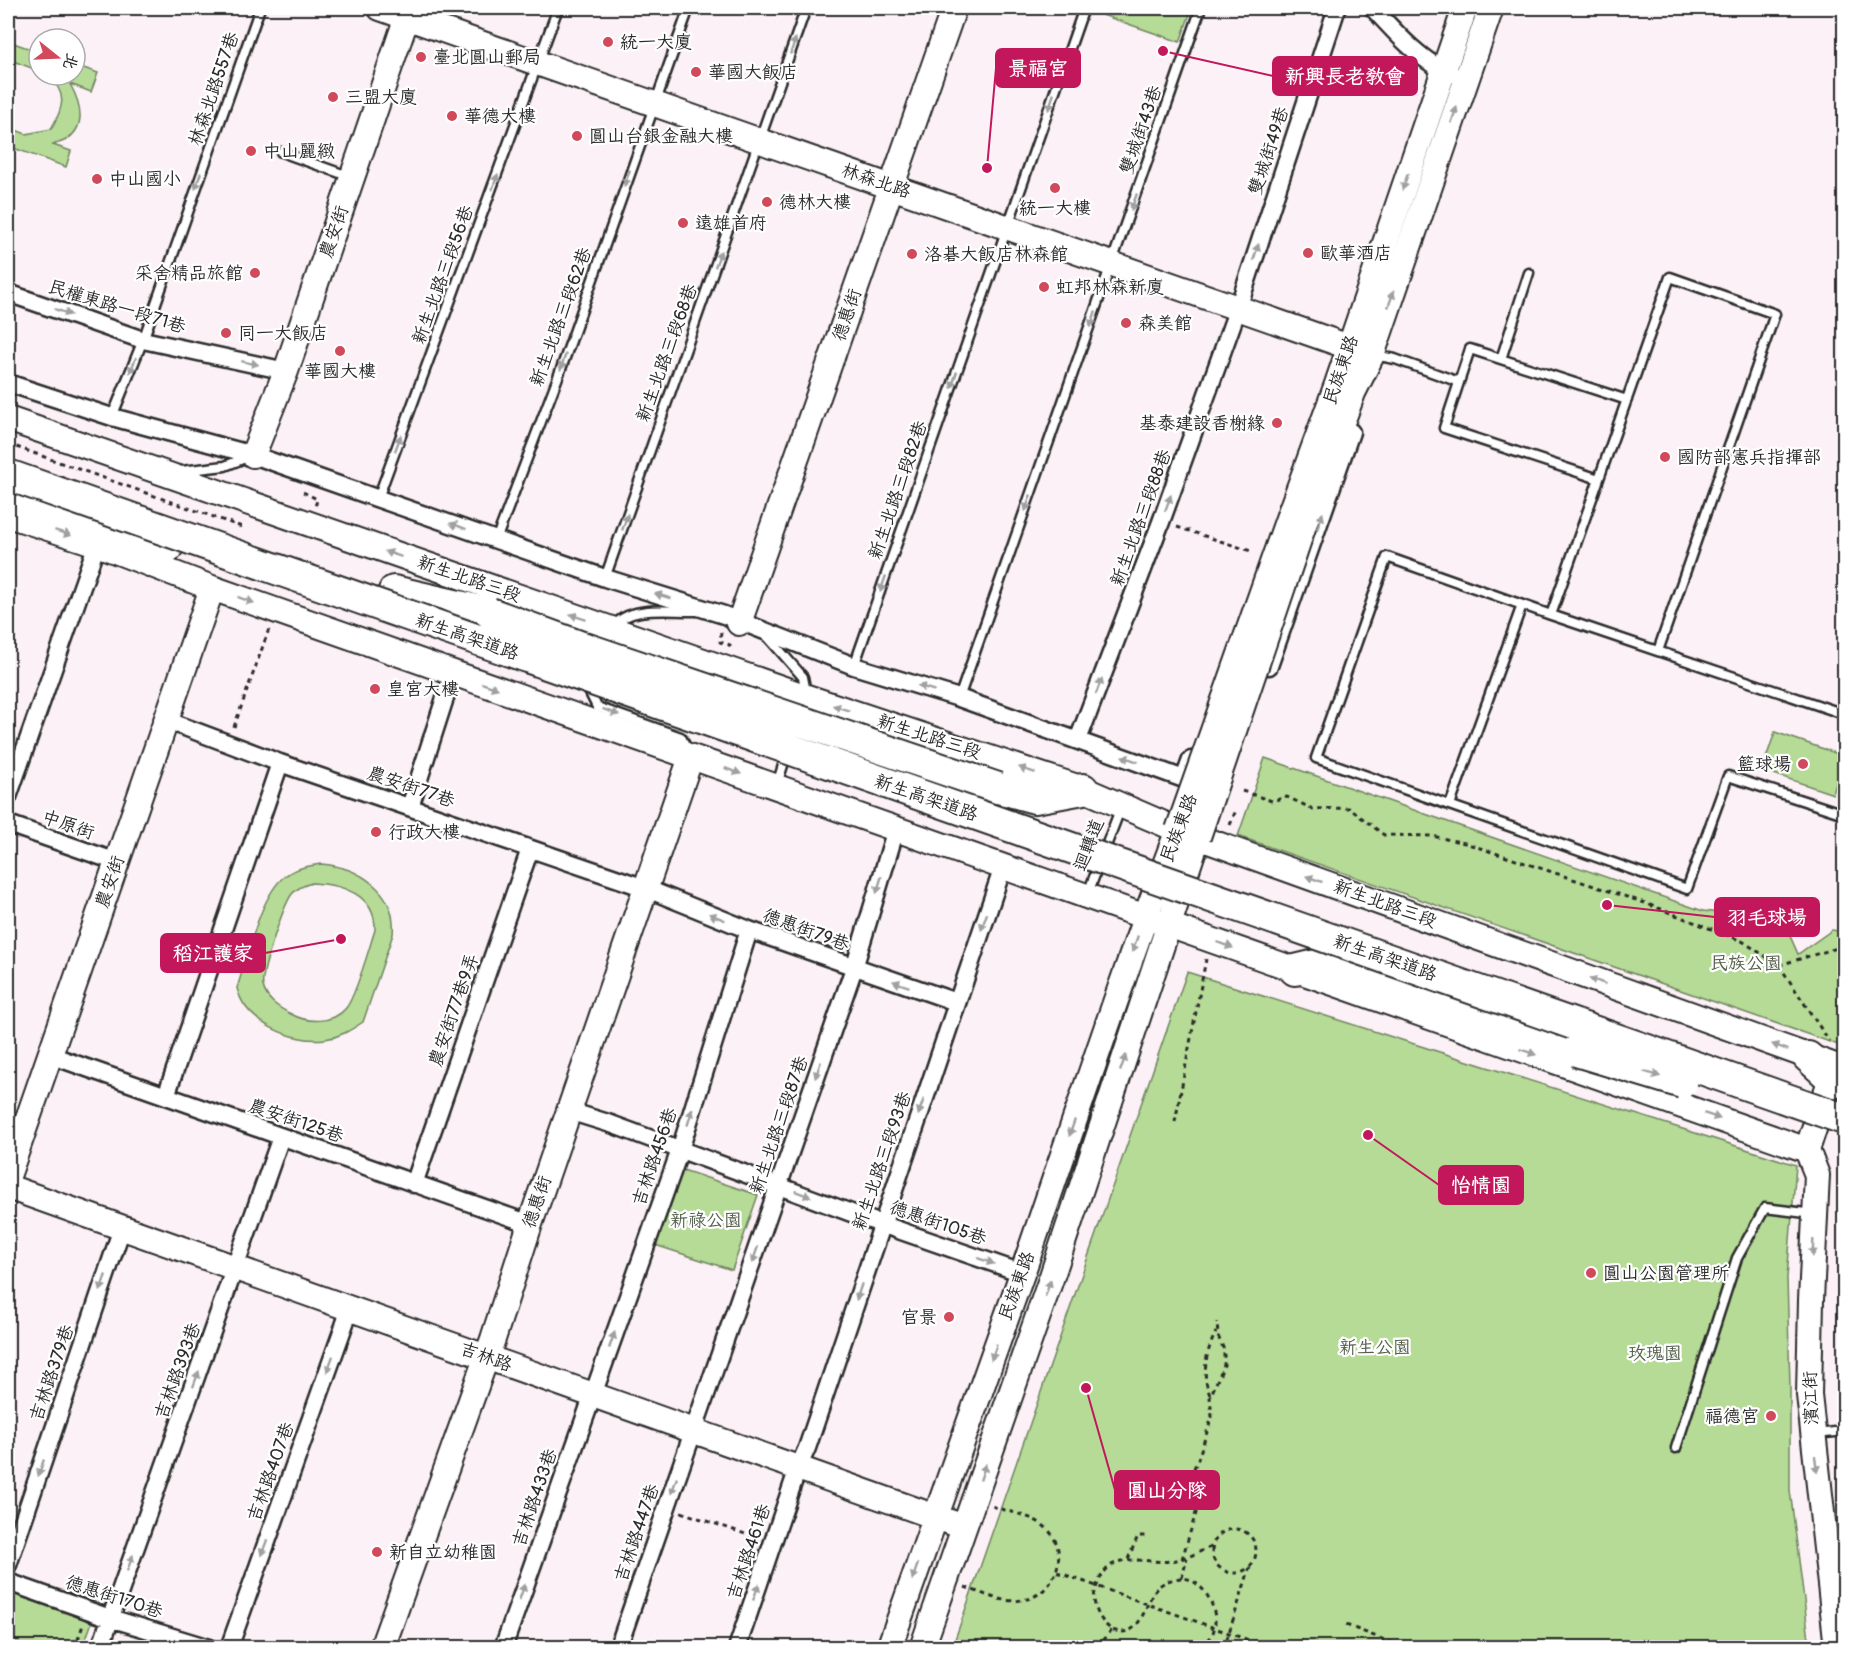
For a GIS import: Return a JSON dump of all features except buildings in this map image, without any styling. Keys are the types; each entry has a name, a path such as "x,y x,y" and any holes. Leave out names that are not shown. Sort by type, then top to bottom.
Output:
{"highway":[{"name":"新生高架道路","path":"8,461 1834,1071"},
{"name":"新生高架道路","path":"8,475 1845,1119"},
{"path":"8,490 167,548 273,569"},
{"path":"394,591 490,613 582,647 998,788 1035,798 1083,789"},
{"path":"1294,970 1324,963 1576,1051 1845,1130"}],"street":[{"name":"林森北路","path":"380,8 408,12 539,63 1361,351"},
{"name":"德惠街","path":"739,623 954,8"},
{"name":"雙城街49巷","path":"1238,308 1337,8"},
{"path":"1373,8 1403,40 1443,71 1466,79"},
{"name":"民族東路","path":"1361,351 1443,71 1465,8"},
{"name":"民族東路","path":"922,1647 1051,1279 1169,926 1188,834 1300,512 1491,8"},
{"name":"農安街","path":"253,455 286,371 408,12"},
{"name":"民權東路一段71巷","path":"8,292 143,340 286,371"},
{"name":"新生北路三段88巷","path":"1078,740 1161,522 1238,308"},
{"path":"8,383 112,417 253,455 605,578 712,611 854,666 959,698 1184,779 1332,365 1361,351 1369,380 1224,794"},
{"name":"新生北路三段","path":"8,419 162,473 608,639 807,697 1083,789 1188,834 1834,1071"},
{"path":"8,515 98,544 212,588 1807,1150 1834,1071"},
{"path":"8,797 98,544"},
{"name":"農安街","path":"8,1176 212,588"},
{"path":"410,807 453,673"},
{"name":"農安街77巷","path":"166,720 280,763 645,888"},
{"name":"德惠街","path":"382,1647 493,1339 530,1224 691,757"},
{"path":"166,1096 280,763"},
{"name":"中原街","path":"8,824 117,862"},
{"name":"新生北路三段87巷","path":"693,1431 854,968 897,829"},
{"name":"民族東路","path":"889,1647 1022,1273 1145,916 1188,834"},
{"name":"農安街77巷9弄","path":"414,1184 530,849"},
{"name":"新生北路三段93巷","path":"798,1468 807,1448 1003,867"},
{"name":"德惠街79巷","path":"645,888 748,930 956,1002"},
{"name":"吉林路456巷","path":"591,1395 680,1150 748,930"},
{"name":"農安街125巷","path":"50,1055 530,1224"},
{"name":"德惠街105巷","path":"569,1111 611,1124 881,1224 1022,1273"},
{"name":"吉林路393巷","path":"100,1647 281,1137"},
{"name":"濱江街","path":"1807,1150 1817,1175 1809,1395 1837,1647"},
{"name":"吉林路","path":"8,1187 964,1527"},
{"name":"吉林路379巷","path":"8,1565 122,1228"},
{"name":"吉林路407巷","path":"228,1647 350,1309"},
{"name":"吉林路433巷","path":"503,1647 591,1395"},
{"name":"吉林路447巷","path":"618,1647 693,1431"},
{"name":"吉林路461巷","path":"737,1647 798,1468"},
{"name":"德惠街170巷","path":"8,1582 110,1618 209,1647"}],"lane":[{"name":"林森北路557巷","path":"112,417 143,340 260,8"},
{"name":"新生北路三段56巷","path":"378,498 558,8"},
{"name":"新生北路三段62巷","path":"496,540 561,369 653,103 689,8"},
{"name":"新生北路三段68巷","path":"605,578 806,8"},
{"name":"新生北路三段82巷","path":"854,666 1084,8"},
{"name":"雙城街43巷","path":"959,698 1202,8"},
{"path":"280,152 352,178"},
{"path":"1501,359 1529,273"},
{"path":"1551,615 1670,277 1775,314 1658,651"},
{"path":"1599,479 1444,428 1470,349 1627,400"},
{"path":"1361,351 1395,358 1459,382"},
{"path":"162,473 225,466 253,455"},
{"path":"1845,714 1387,557 1316,758 1687,889 1728,776 1845,814"},
{"path":"1450,805 1522,605"},
{"path":"600,659 620,617 640,612 712,611"},
{"path":"763,631 803,677 807,697 795,731"},
{"path":"596,670 589,691 597,707 681,737 691,757"},
{"path":"776,787 791,742"},
{"name":"迴轉道","path":"1087,897 1122,805"},
{"path":"1676,1448 1737,1258 1765,1208 1814,1214"},
{"path":"1813,1434 1845,1431"}],"path":[{"path":"8,444 242,527"},
{"path":"298,490 317,499 316,504 306,501"},
{"path":"1161,522 1255,553"},
{"path":"229,743 275,610"},
{"path":"1242,791 1272,801 1287,797 1313,809 1349,808 1384,835 1432,836 1465,843 1646,903 1742,941 1779,965 1834,1071"},
{"path":"1230,825 1236,810"},
{"path":"1779,965 1845,946"},
{"path":"1176,1122 1206,958"},
{"path":"1182,1559 1196,1511 1195,1498 1188,1497 1186,1486 1198,1460 1212,1417 1205,1365 1217,1331 1217,1322"},
{"path":"1210,1395 1224,1365 1224,1350 1217,1331"},
{"path":"962,1586 1009,1601 1023,1600 1043,1591 1058,1572 1056,1544 1046,1527 1038,1522 991,1506"},
{"path":"666,1507 773,1544"},
{"path":"1224,1647 1251,1565 1255,1552 1254,1545 1247,1534 1241,1531 1227,1531 1216,1539 1213,1546 1214,1560 1224,1571 1238,1573 1251,1565"},
{"path":"1128,1560 1138,1536 1147,1536"},
{"path":"1156,1647 1201,1645 1209,1638 1215,1614 1206,1593 1194,1583 1182,1578 1161,1585 1156,1589 1141,1619 1133,1628 1122,1632 1112,1629 1102,1620 1094,1604 1097,1586 1102,1575 1110,1564 1128,1560 1182,1559 1213,1546"},
{"path":"1182,1578 1187,1558"},
{"path":"1058,1572 1271,1647"},
{"path":"75,1647 83,1625"},
{"path":"1346,1625 1405,1647"},
{"path":"1098,1647 1112,1629"}],"green space":[{"path":"1092,8 1192,8 1180,42 1091,11"},
{"path":"8,41 27,48 27,66 8,59"},
{"path":"87,69 98,73 91,92 78,87 87,87"},
{"path":"72,87 77,98 80,114 80,121 73,134 65,141 53,145 71,151 66,167 8,146 8,127 26,134 51,129 61,107 62,100 58,88"},
{"name":"籃球場","path":"1775,732 1844,756 1833,794 1762,770"},
{"name":"民族公園","path":"1265,758 1703,911 1783,920 1798,954 1832,930 1844,932 1844,1047 1238,836"},
{"path":"321,864 349,870 373,884 389,905 393,919 393,934 363,1022 336,1037 299,1038 285,1034 260,1021 242,1000 237,988 261,912 276,885 293,871","holes":["312,883 345,889 355,893 363,900 370,908 375,930 358,983 346,1008 334,1017 312,1020 297,1017 274,1003 265,991 263,979 273,939 288,900 298,888"]},
{"name":"新生公園","path":"1187,972 1796,1165 1787,1278 1790,1490 1810,1647 952,1648"},
{"name":"新祿公園","path":"680,1169 758,1195 732,1270 655,1245"},
{"path":"8,1592 92,1622 83,1647 8,1647"}],"place":[{"name":"統一大廈","path":"608,42"},
{"name":"新興長老教會","path":"1163,51"},
{"name":"臺北圓山郵局","path":"421,57"},
{"name":"華國大飯店","path":"696,72"},
{"name":"三盟大廈","path":"333,97"},
{"name":"華德大樓","path":"452,116"},
{"name":"圓山台銀金融大樓","path":"577,136"},
{"name":"中山麗緻","path":"251,151"},
{"name":"景福宮","path":"987,168"},
{"name":"中山國小","path":"97,179"},
{"name":"統一大樓","path":"1055,188"},
{"name":"德林大樓","path":"767,202"},
{"name":"遠雄首府","path":"683,223"},
{"name":"歐華酒店","path":"1308,253"},
{"name":"洛碁大飯店林森館","path":"912,254"},
{"name":"采舍精品旅館","path":"255,273"},
{"name":"虹邦林森新廈","path":"1044,287"},
{"name":"森美館","path":"1126,323"},
{"name":"同一大飯店","path":"226,333"},
{"name":"華國大樓","path":"340,351"},
{"name":"基泰建設香榭緣","path":"1277,423"},
{"name":"國防部憲兵指揮部","path":"1665,457"},
{"name":"皇宮大樓","path":"375,689"},
{"name":"籃球場","path":"1803,764"},
{"name":"行政大樓","path":"376,832"},
{"name":"羽毛球場","path":"1607,905"},
{"name":"稻江護家","path":"341,939"},
{"name":"怡情園","path":"1368,1135"},
{"name":"圓山公園管理所","path":"1591,1273"},
{"name":"官景","path":"949,1317"},
{"name":"圓山分隊","path":"1086,1388"},
{"name":"福德宮","path":"1771,1416"},
{"name":"新自立幼稚園","path":"377,1552"}],"park label":[{"name":"玫瑰園","path":"1655,1353"}]}
